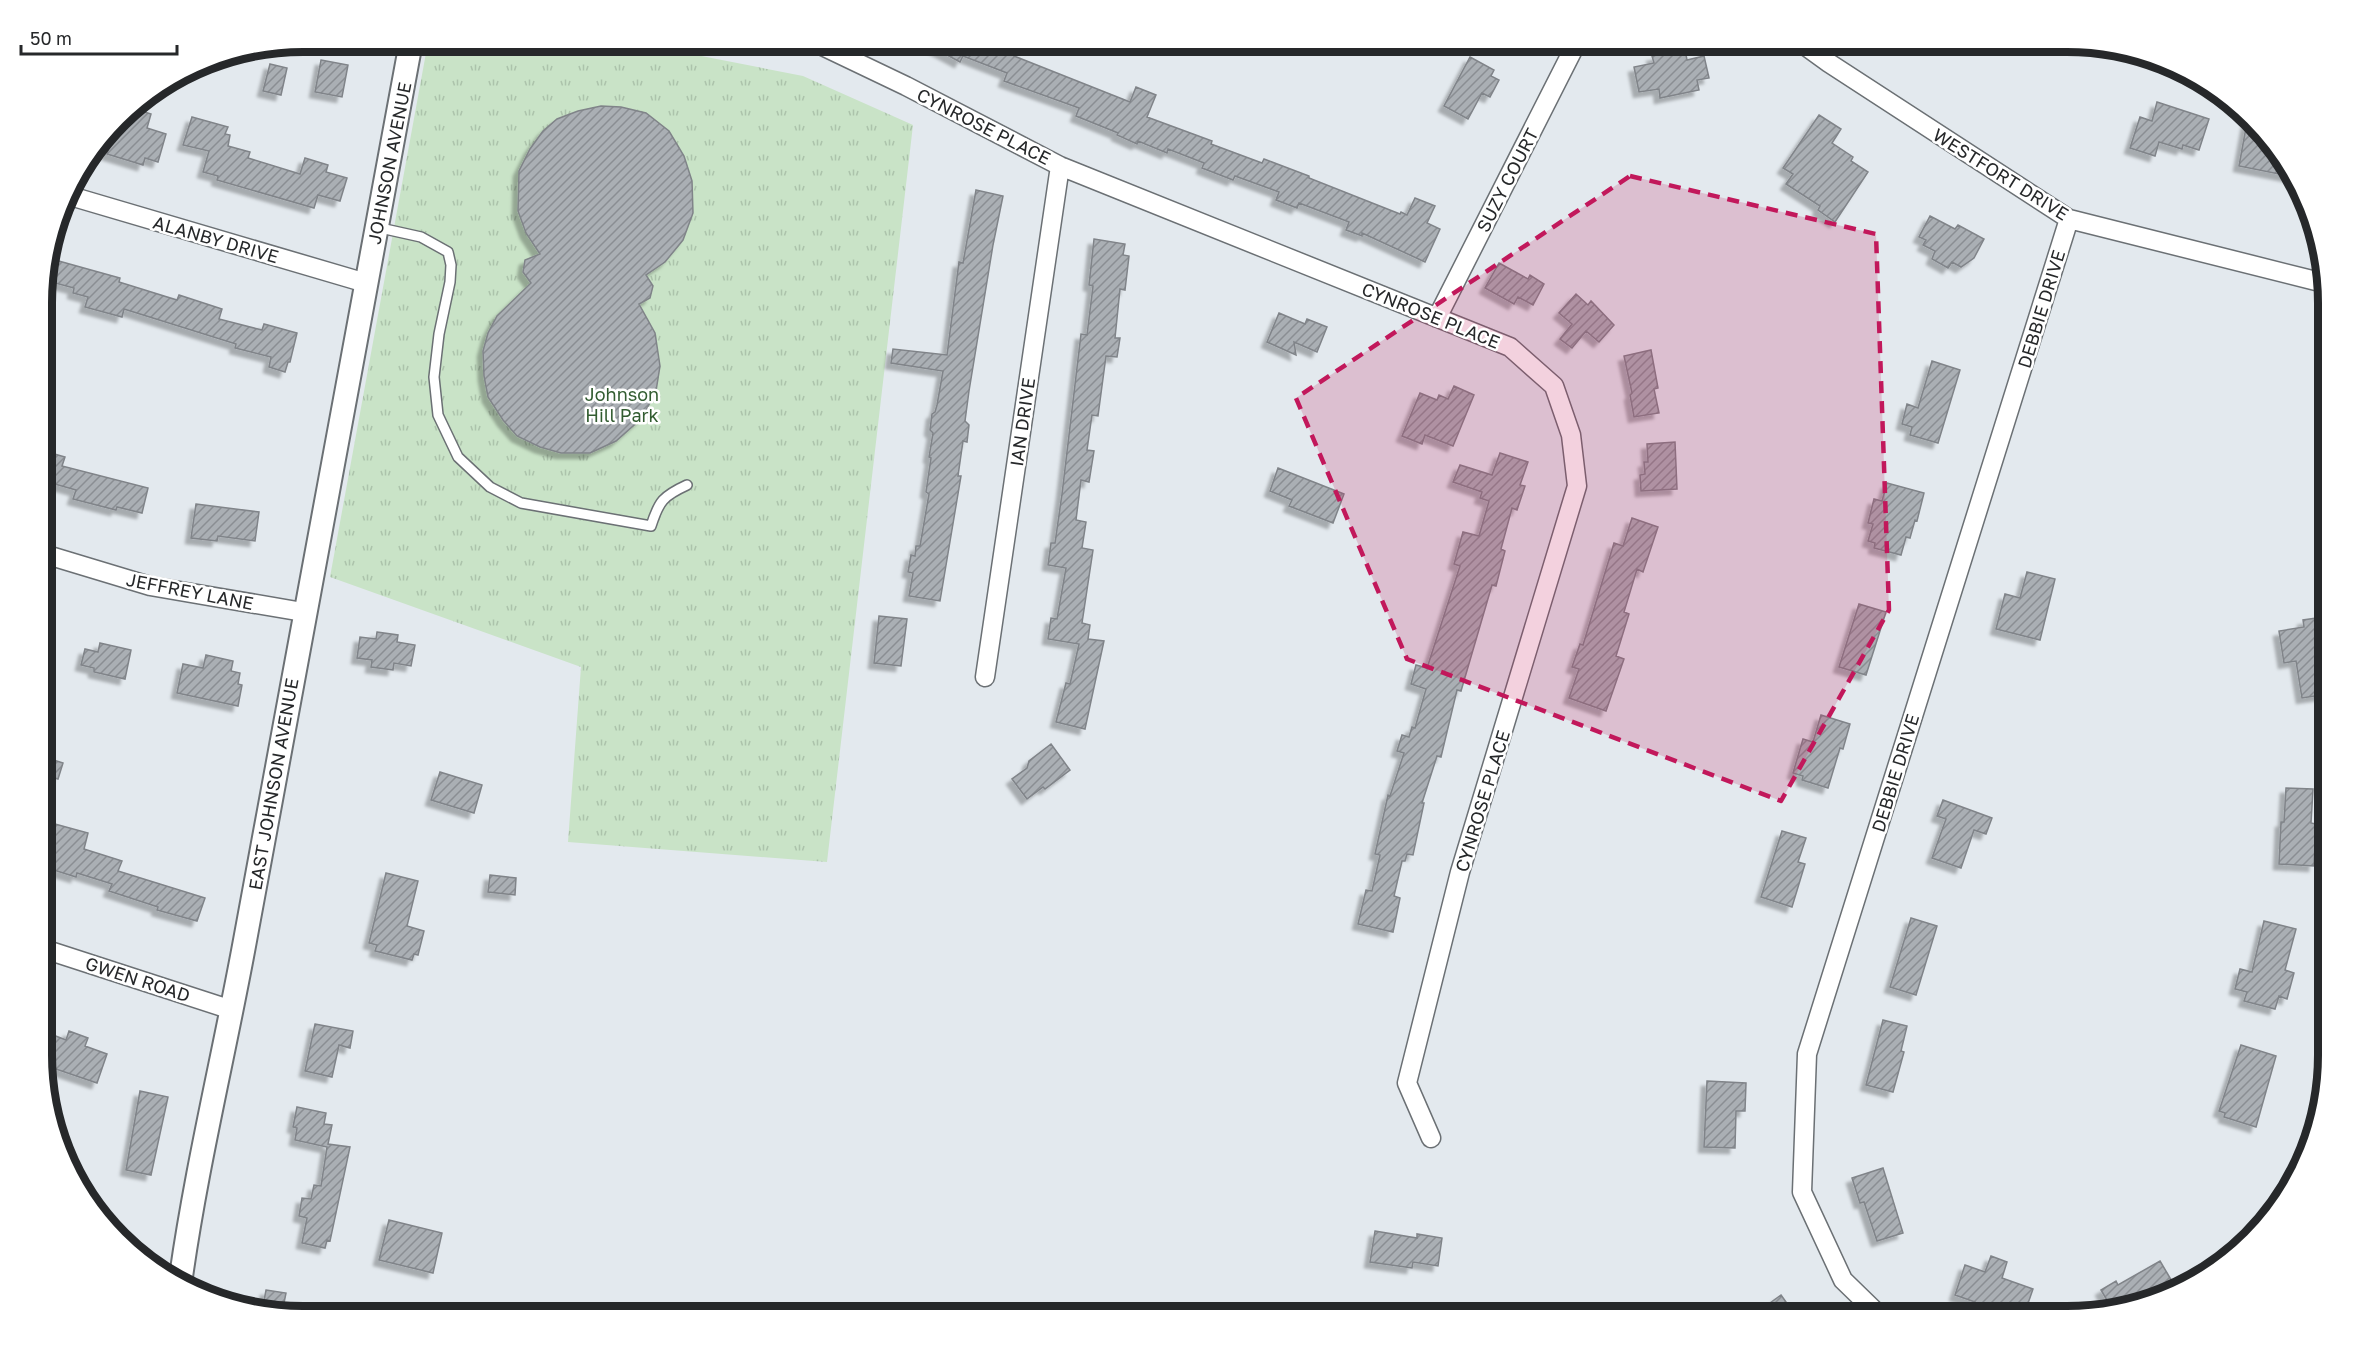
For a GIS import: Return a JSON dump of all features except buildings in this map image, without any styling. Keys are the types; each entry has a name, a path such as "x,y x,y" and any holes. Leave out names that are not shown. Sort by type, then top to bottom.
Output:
{"street":[{"name":"JOHNSON AVENUE","path":"366,283 409,52"},
{"name":"CYNROSE PLACE","path":"835,52 1060,166 1510,347 1554,386 1571,435 1577,486 1460,872 1407,1083 1431,1138"},
{"name":"SUZY COURT","path":"1437,318 1572,52"},
{"name":"WESTFORT DRIVE","path":"1814,52 2069,219 2317,281"},
{"name":"IAN DRIVE","path":"985,677 1060,166"},
{"name":"ALANBY DRIVE","path":"76,198 366,283"},
{"name":"DEBBIE DRIVE","path":"1870,1306 1843,1280 1802,1192 1807,1054 2069,219"},
{"name":"EAST JOHNSON AVENUE","path":"181,1274 186,1236 232,1010 303,612 366,283"},
{"name":"JEFFREY LANE","path":"52,556 150,586 303,612"},
{"name":"GWEN ROAD","path":"52,952 232,1010"}],"lane":[{"path":"376,227 421,237 448,252 451,265 450,282 438,334 434,377 438,415 458,457 490,487 521,503 651,526 657,505 669,494 687,485"}],"highlighted area":[{"path":"1630,176 1876,234 1889,610 1781,801 1407,659 1296,398"}],"green space":[{"name":"Johnson Hill Park","path":"426,52 681,52 803,76 913,125 827,862 568,842 581,667 330,577"}]}
